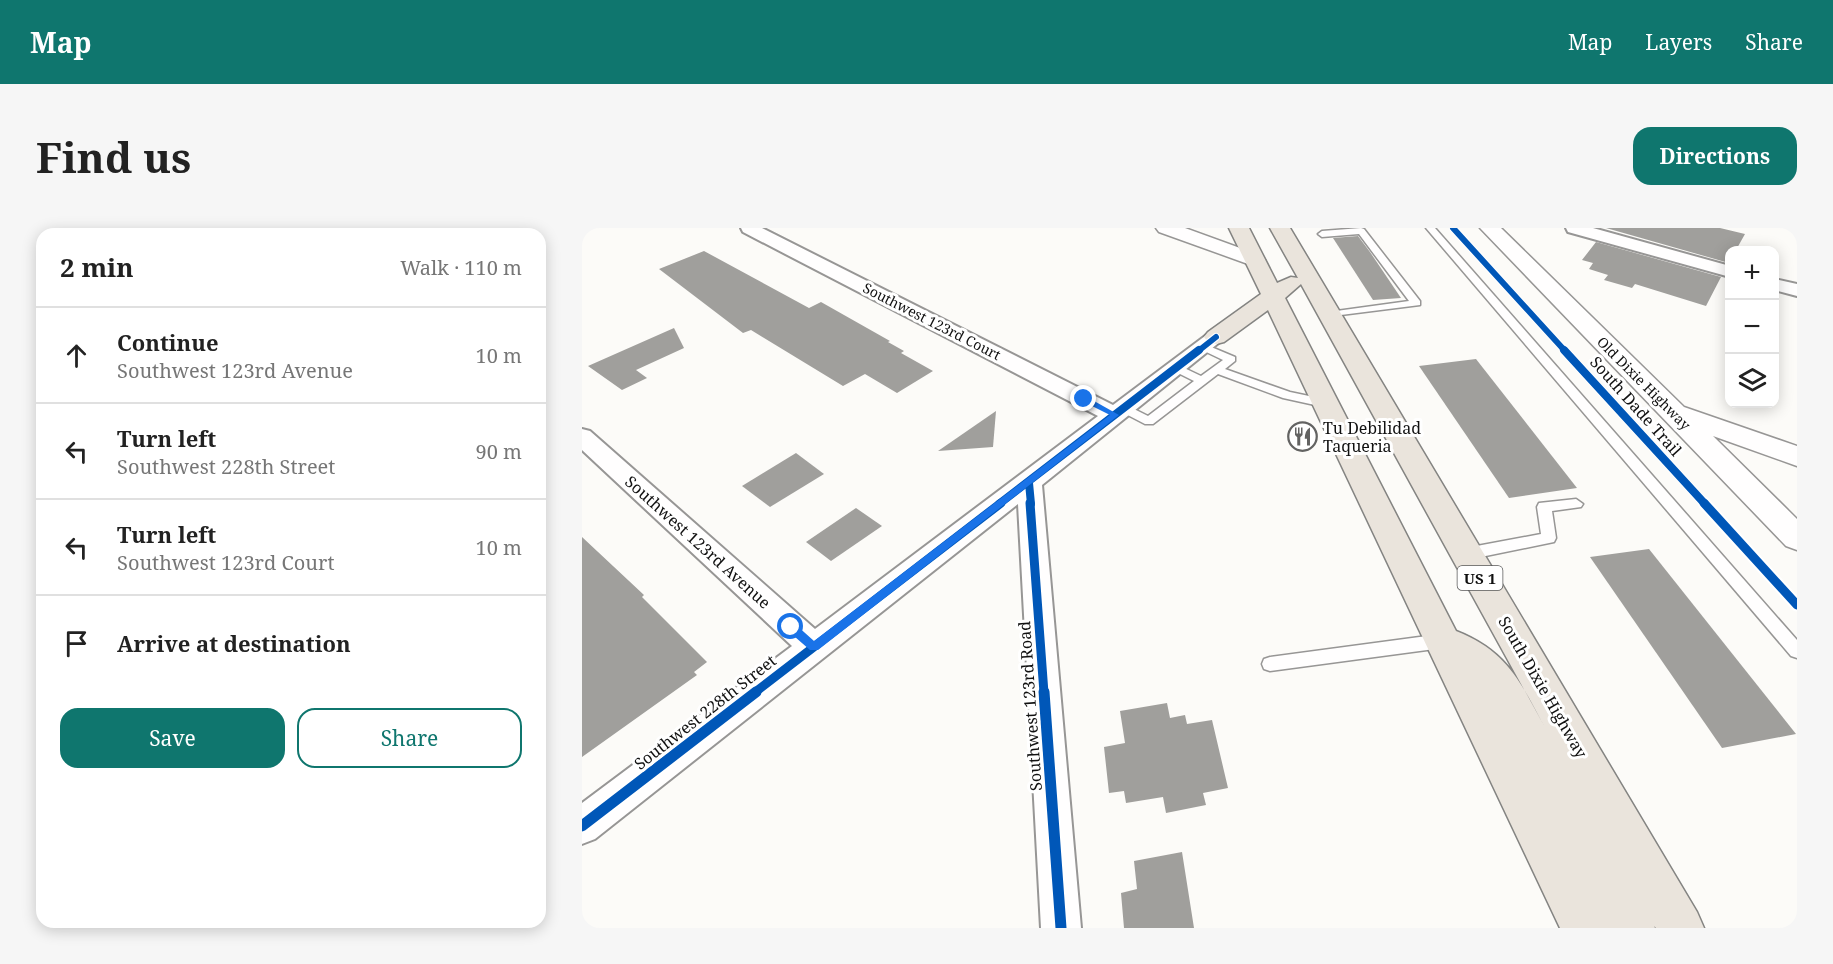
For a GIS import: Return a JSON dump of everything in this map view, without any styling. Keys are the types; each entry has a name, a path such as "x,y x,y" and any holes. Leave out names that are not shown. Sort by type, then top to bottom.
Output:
{"highway":[{"path":"1239,228 1272,294 1275,335 1324,403 1584,928"},
{"path":"1213,351 1272,294 1292,250 1270,243 1264,238 1259,228"},
{"name":"South Dixie Highway","path":"1292,250 1681,928"},
{"path":"1213,351 1238,331 1275,335"},
{"path":"1442,641 1466,649 1484,663 1500,682 1632,928"}],"street":[{"name":"Southwest 123rd Court","path":"749,228 1120,411"},
{"path":"1166,228 1255,260"},
{"name":"Old Dixie Highway","path":"1490,228 1797,538"},
{"path":"1574,228 1725,271"},
{"path":"1779,285 1797,290"},
{"name":"Southwest 228th Street","path":"582,826 1176,368 1213,351"},
{"path":"1673,412 1797,456"},
{"name":"Southwest 123rd Avenue","path":"582,437 814,647"},
{"name":"Southwest 123rd Road","path":"1029,483 1061,928"}],"lane":[{"path":"1430,228 1797,651"},
{"path":"1322,234 1361,231 1416,303 1329,315"},
{"path":"1120,411 1149,421 1203,381 1213,351 1287,395 1324,403"},
{"path":"1176,368 1203,381"},
{"path":"1466,554 1549,538 1544,507 1576,504"},
{"path":"1270,664 1442,641"}],"building":[{"path":"1606,228 1720,228 1745,234 1738,246 1725,246 1725,262"},
{"path":"1358,236 1401,298 1373,300 1333,238"},
{"path":"1596,242 1721,277 1706,306 1635,284 1632,288 1604,280 1608,275 1589,269 1593,263 1582,260"},
{"path":"704,251 809,308 821,302 890,341 888,342 904,351 901,353 933,371 897,393 865,374 843,386 751,330 743,333 659,269"},
{"path":"674,328 684,348 636,370 647,378 622,390 588,366"},
{"path":"1476,359 1577,488 1509,498 1419,366"},
{"path":"996,411 993,447 938,451"},
{"path":"796,453 824,474 770,507 742,486"},
{"path":"856,508 882,526 831,561 806,542"},
{"path":"582,537 644,595 642,597 707,662 694,672 697,675 582,757"},
{"path":"1649,549 1796,734 1722,748 1590,557"},
{"path":"1167,703 1170,718 1185,715 1187,724 1212,720 1228,788 1203,793 1206,805 1166,813 1163,797 1126,803 1124,791 1109,793 1104,747 1125,743 1120,711"},
{"path":"1182,852 1194,928 1124,928 1121,893 1137,889 1134,861"}],"cycle path":[{"name":"South Dade Trail","path":"1453,228 1797,605"},
{"path":"582,826 1216,337"},
{"path":"1029,483 1061,928"}],"place":[{"name":"Tu Debilidad Taqueria","path":"1302,437"}],"route":[{"path":"791,627 814,647 1115,415 1084,399"}]}
